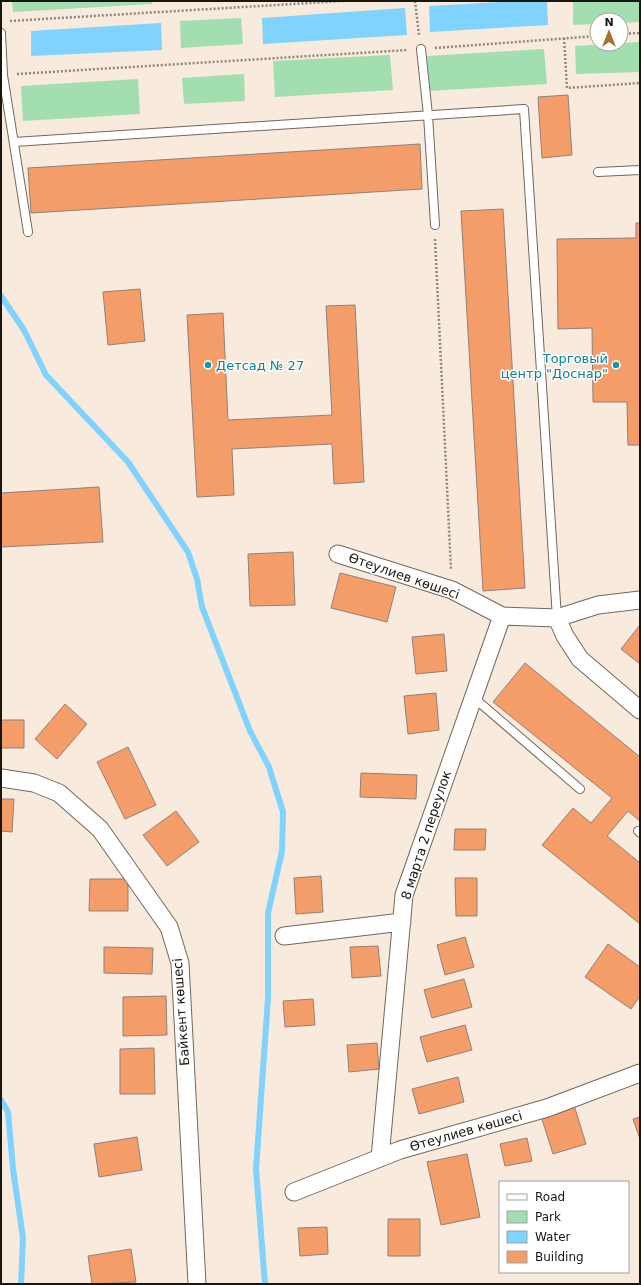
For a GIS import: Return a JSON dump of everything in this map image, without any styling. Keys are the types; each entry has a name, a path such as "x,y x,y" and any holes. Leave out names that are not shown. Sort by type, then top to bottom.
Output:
{"street":[{"name":"Өтеулиев көшесі","path":"338,554 452,590 502,616 557,618 598,605 640,600"},
{"name":"8 марта 2 переулок","path":"380,1158 404,895 502,616"},
{"path":"557,618 565,636 580,659 640,710"},
{"name":"Байкент көшесі","path":"1,778 34,783 59,793 100,829 169,927 180,963 197,1284"},
{"path":"284,936 402,922"},
{"name":"Өтеулиев көшесі","path":"294,1192 400,1150 547,1108 640,1073"}],"lane":[{"path":"1,33 3,75 28,232"},
{"path":"421,49 428,115 435,224"},
{"path":"14,142 524,109 557,618"},
{"path":"598,172 640,170"},
{"path":"473,697 580,789"}],"path":[{"path":"9,21 343,1"},
{"path":"415,1 421,49"},
{"path":"629,34 640,33"},
{"path":"3,75 421,49 589,36"},
{"path":"564,38 567,88 640,83"},
{"path":"435,224 452,590"}],"green space":[{"path":"12,1 152,1 152,4 13,12"},
{"path":"573,1 640,1 640,22 629,23 629,12 589,12 589,24 573,25"},
{"path":"241,18 243,44 181,48 180,21"},
{"path":"640,42 640,72 576,74 575,46 589,45 589,52 629,52 629,43"},
{"path":"544,49 547,84 429,91 427,56"},
{"path":"390,55 393,90 275,97 273,61"},
{"path":"244,74 245,101 184,104 182,78"},
{"path":"138,79 140,114 23,121 21,86"}],"water":[{"path":"547,1 548,25 430,32 429,6"},
{"path":"405,8 407,35 263,44 262,18"},
{"path":"161,23 162,50 31,56 31,31"}],"building":[{"path":"568,95 572,155 542,158 538,97"},
{"path":"420,144 422,189 31,213 28,168"},
{"path":"503,209 525,588 483,591 461,211"},
{"name":"Торговый центр \"Доснар\"","path":"636,223 640,223 640,445 628,445 627,402 593,402 592,328 558,329 557,239 636,238"},
{"path":"140,289 145,341 108,345 103,292"},
{"name":"Детсад № 27","path":"355,305 364,482 334,484 332,444 232,449 234,495 197,497 187,315 223,313 228,420 332,415 326,306"},
{"path":"99,487 103,542 1,547 1,493"},
{"path":"293,552 295,605 250,606 248,554"},
{"path":"340,573 396,587 387,622 331,608"},
{"path":"640,625 640,664 621,649"},
{"path":"444,634 447,671 416,674 412,637"},
{"path":"525,663 640,757 640,821 628,811 607,836 640,863 640,924 542,845 573,808 591,823 612,798 493,702"},
{"path":"436,693 439,730 408,734 404,696"},
{"path":"65,704 87,724 57,759 35,739"},
{"path":"1,720 24,720 24,748 1,748"},
{"path":"128,747 156,805 125,819 97,762"},
{"path":"361,773 417,775 416,799 360,797"},
{"path":"1,799 14,799 12,832 1,831"},
{"path":"176,811 199,842 167,866 143,835"},
{"path":"455,829 486,829 485,850 454,850"},
{"path":"321,876 323,912 296,914 294,878"},
{"path":"455,878 477,878 477,916 456,916"},
{"path":"90,879 128,879 128,911 89,911"},
{"path":"465,937 474,967 445,975 437,945"},
{"path":"608,944 640,967 640,996 631,1009 585,977"},
{"path":"378,946 381,976 352,978 350,947"},
{"path":"104,947 153,948 152,974 104,973"},
{"path":"464,979 472,1007 432,1018 424,990"},
{"path":"166,996 167,1035 123,1036 123,997"},
{"path":"313,999 315,1025 285,1027 283,1001"},
{"path":"465,1025 472,1050 427,1062 420,1037"},
{"path":"377,1043 379,1069 349,1072 347,1045"},
{"path":"154,1048 155,1094 120,1094 120,1049"},
{"path":"458,1077 464,1102 419,1114 412,1089"},
{"path":"573,1102 586,1144 553,1154 540,1113"},
{"path":"640,1117 640,1139 633,1119"},
{"path":"137,1137 142,1170 99,1177 94,1144"},
{"path":"527,1138 532,1161 505,1166 500,1144"},
{"path":"467,1154 480,1217 441,1225 427,1162"},
{"path":"388,1219 420,1219 420,1256 388,1256"},
{"path":"327,1227 328,1254 300,1256 298,1228"},
{"path":"131,1249 136,1282 92,1284 88,1256"}],"waterway":[{"path":"1,296 24,330 46,375 128,462 188,552 197,579 202,607 250,731 269,767 283,812 282,851 268,913 268,998 256,1169 265,1284"},
{"path":"1,1100 8,1112 13,1169 23,1238 21,1284"}],"place":[{"name":"Детсад № 27","path":"208,365"},
{"name":"Торговый центр \"Доснар\"","path":"616,365"}]}
